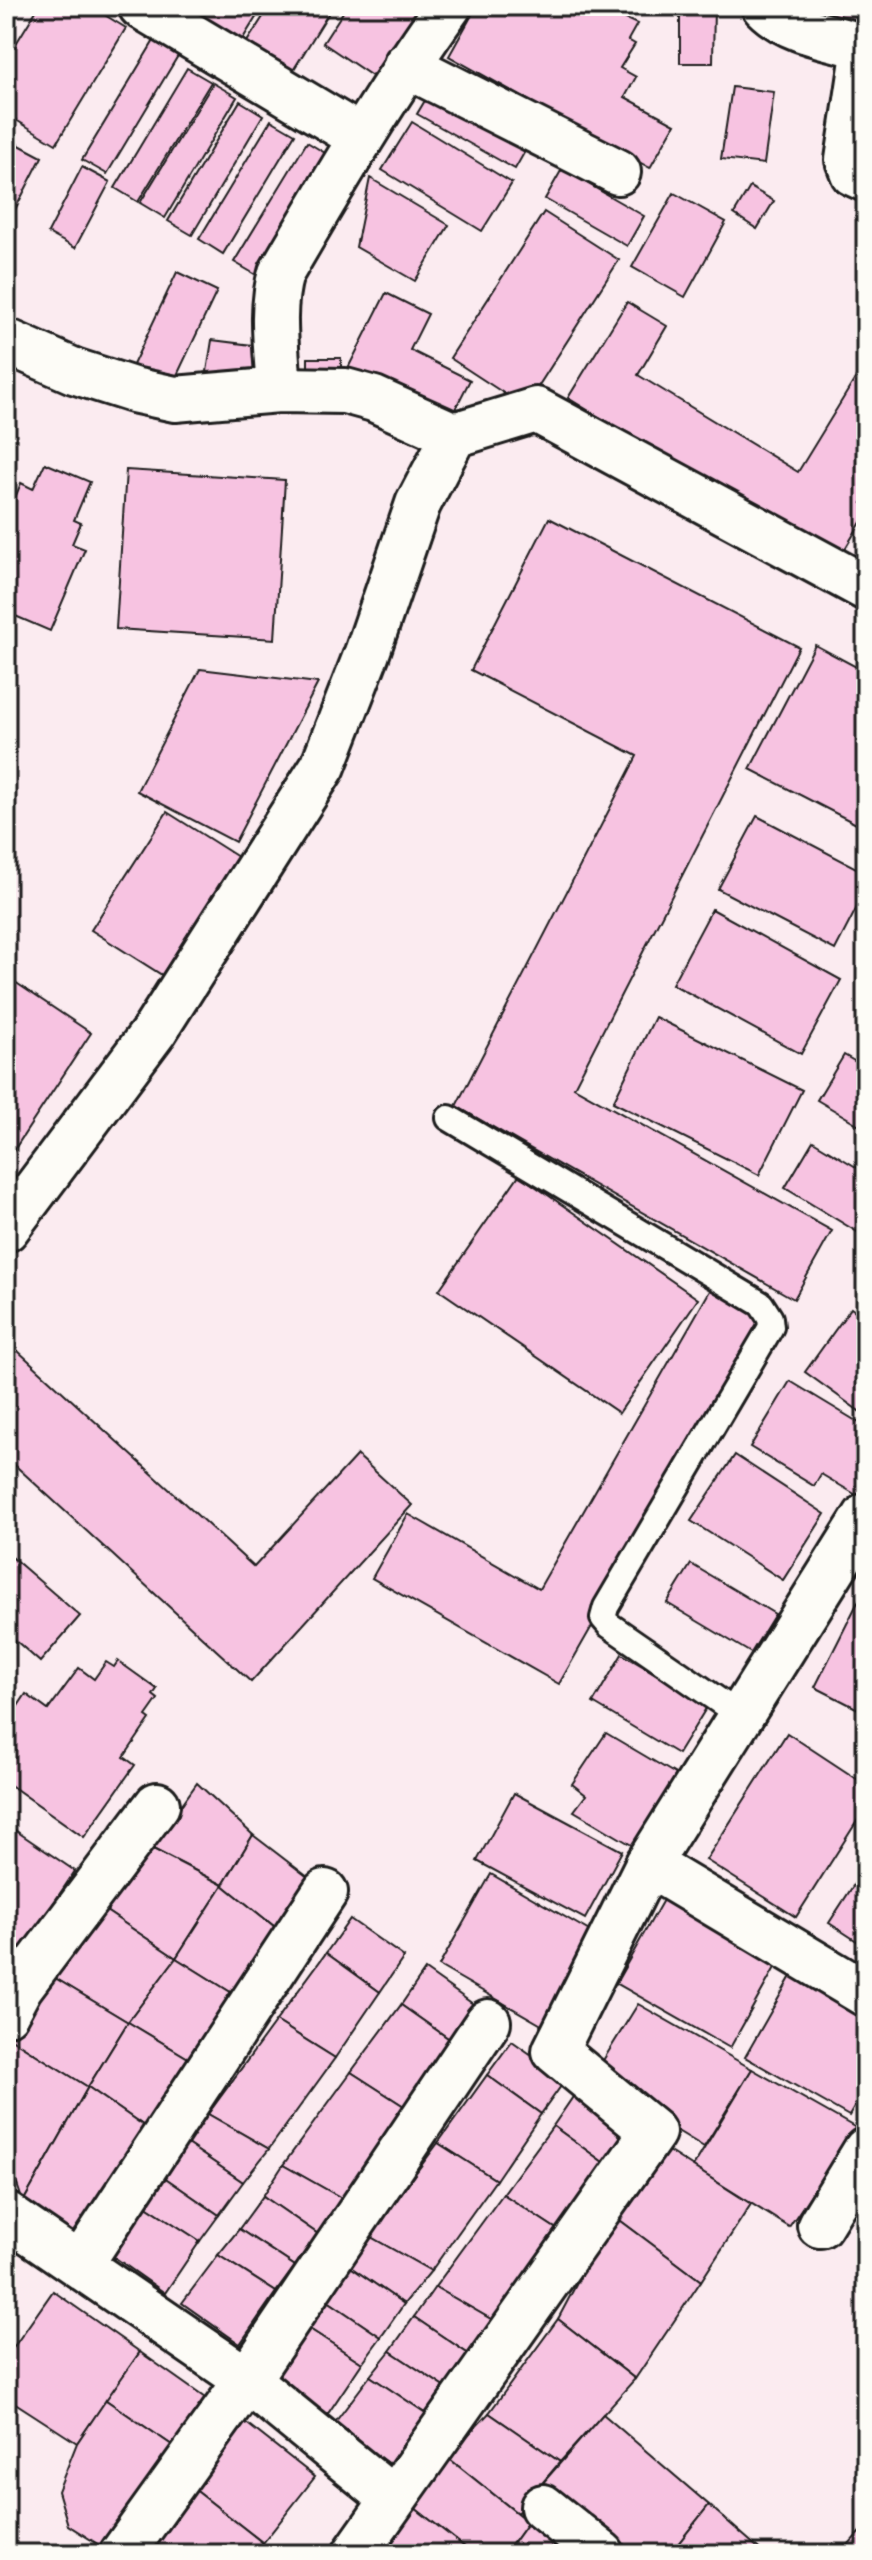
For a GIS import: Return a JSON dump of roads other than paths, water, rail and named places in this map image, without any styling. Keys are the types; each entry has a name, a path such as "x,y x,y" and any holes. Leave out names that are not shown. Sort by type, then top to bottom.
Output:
{"street":[{"path":"141,6 360,137"},
{"path":"279,390 276,288 281,273 360,137 406,65 449,6"},
{"path":"764,6 775,17 793,26 866,47 848,160 853,173 866,179"},
{"path":"406,65 618,172"},
{"path":"6,341 106,383 175,399 279,390 345,391 374,399 454,435 536,410 866,588"},
{"path":"6,1229 155,1030 323,766 367,653 418,504 454,435"},
{"path":"355,2554 653,2132 555,2051 648,1864 866,1516"},
{"path":"6,2013 20,1987 157,1805"},
{"path":"648,1864 866,1994"},
{"path":"80,2265 325,1892"},
{"path":"122,2554 247,2380 488,2022"},
{"path":"820,2225 866,2150"},
{"path":"6,2215 247,2380 393,2499"},
{"path":"543,2507 602,2554"}],"lane":[{"path":"449,1118 761,1304 770,1318 771,1327 606,1607 603,1618 741,1716"}]}
